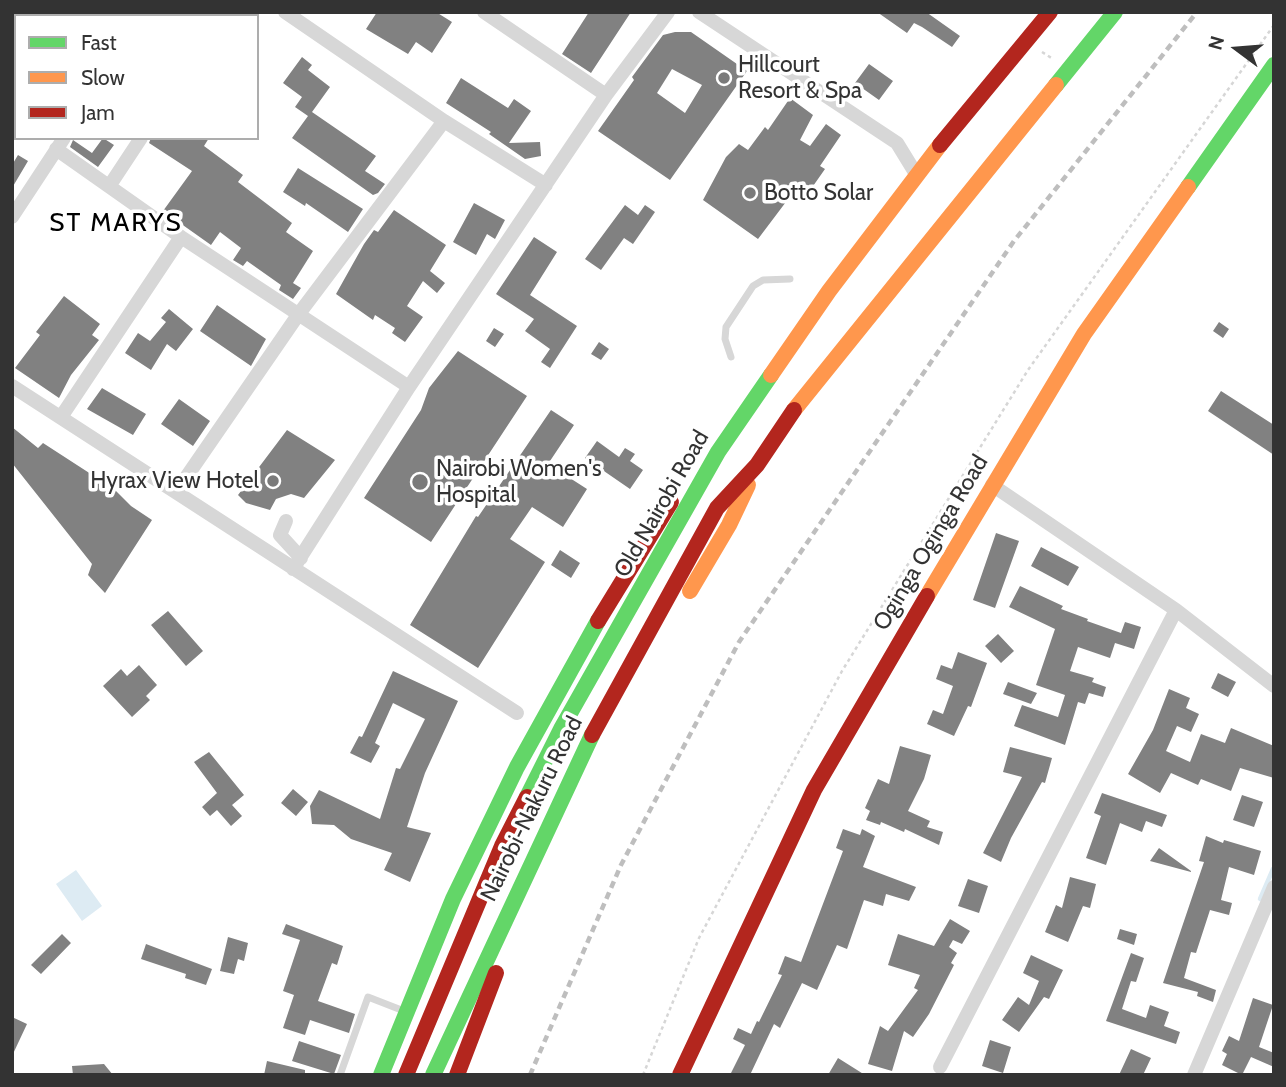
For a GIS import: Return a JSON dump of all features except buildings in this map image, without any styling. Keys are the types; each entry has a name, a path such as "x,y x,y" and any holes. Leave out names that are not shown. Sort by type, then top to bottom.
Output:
{"main road":[{"name":"Old Nairobi Road","path":"405,1075 502,846 561,729 658,553 718,452 829,290 916,174 1050,12"},
{"path":"457,1075 520,918 593,767 729,525 757,465 786,420 838,352 1115,12"},
{"name":"Oginga Oginga Road","path":"680,1075 814,790 992,485 1084,334 1274,65"},
{"path":"381,1075 453,899 517,767 622,577 654,526 676,495 718,452"},
{"name":"Nairobi-Nakuru Road","path":"433,1075 584,748 717,508 757,465"}],"street":[{"path":"285,12 444,121 546,185"},
{"path":"484,12 606,94"},
{"path":"297,564 408,387 606,94 668,12"},
{"path":"699,12 897,143 916,174"},
{"path":"176,492 298,315 444,121"},
{"path":"110,185 140,140"},
{"path":"12,217 60,144 181,237 408,387"},
{"path":"61,416 181,237"},
{"path":"12,386 176,492 297,564 517,713"},
{"path":"992,485 1176,610 1274,686"},
{"path":"286,521 280,535 297,564"},
{"path":"940,1067 1176,610"},
{"path":"1194,1075 1274,887"}],"lane":[{"path":"731,357 725,339 726,327 753,286 763,280 790,279"},
{"path":"340,1075 368,997 407,1012"}],"path":[{"path":"643,1075 699,938 842,671 1028,370 1274,25"},
{"path":"1036,52 1045,52 1054,61"}],"shaded area":[{"path":"76,870 102,906 82,921 56,884"}],"waterway":[{"path":"1260,899 1273,869"}],"railway":[{"path":"530,1075 621,865 739,642 1014,241 1197,12"}],"traffic: fast":[{"path":"1056,85 1115,12"},
{"path":"1188,187 1274,65"},
{"path":"527,797 561,729 718,452 771,375"},
{"path":"381,1075 453,899 517,767 598,621"},
{"path":"433,1075 592,735"}],"traffic: slow":[{"path":"794,410 1056,85"},
{"path":"771,375 829,291 940,145"},
{"path":"927,596 1084,334 1188,187"},
{"path":"690,591 729,525 748,485"}],"traffic: jam":[{"path":"940,145 1050,12"},
{"path":"592,735 717,508 757,465 794,410"},
{"path":"598,621 671,502"},
{"path":"680,1075 814,790 927,596"},
{"path":"406,1075 502,846 527,797"},
{"path":"457,1075 496,973"}],"place":[{"name":"Hillcourt Resort & Spa","path":"724,78"},
{"name":"Botto Solar","path":"750,193"},
{"name":"Hyrax View Hotel","path":"273,481"},
{"name":"Nairobi Women's Hospital","path":"420,482"}],"district":[{"name":"ST MARYS","path":"116,223"}]}
